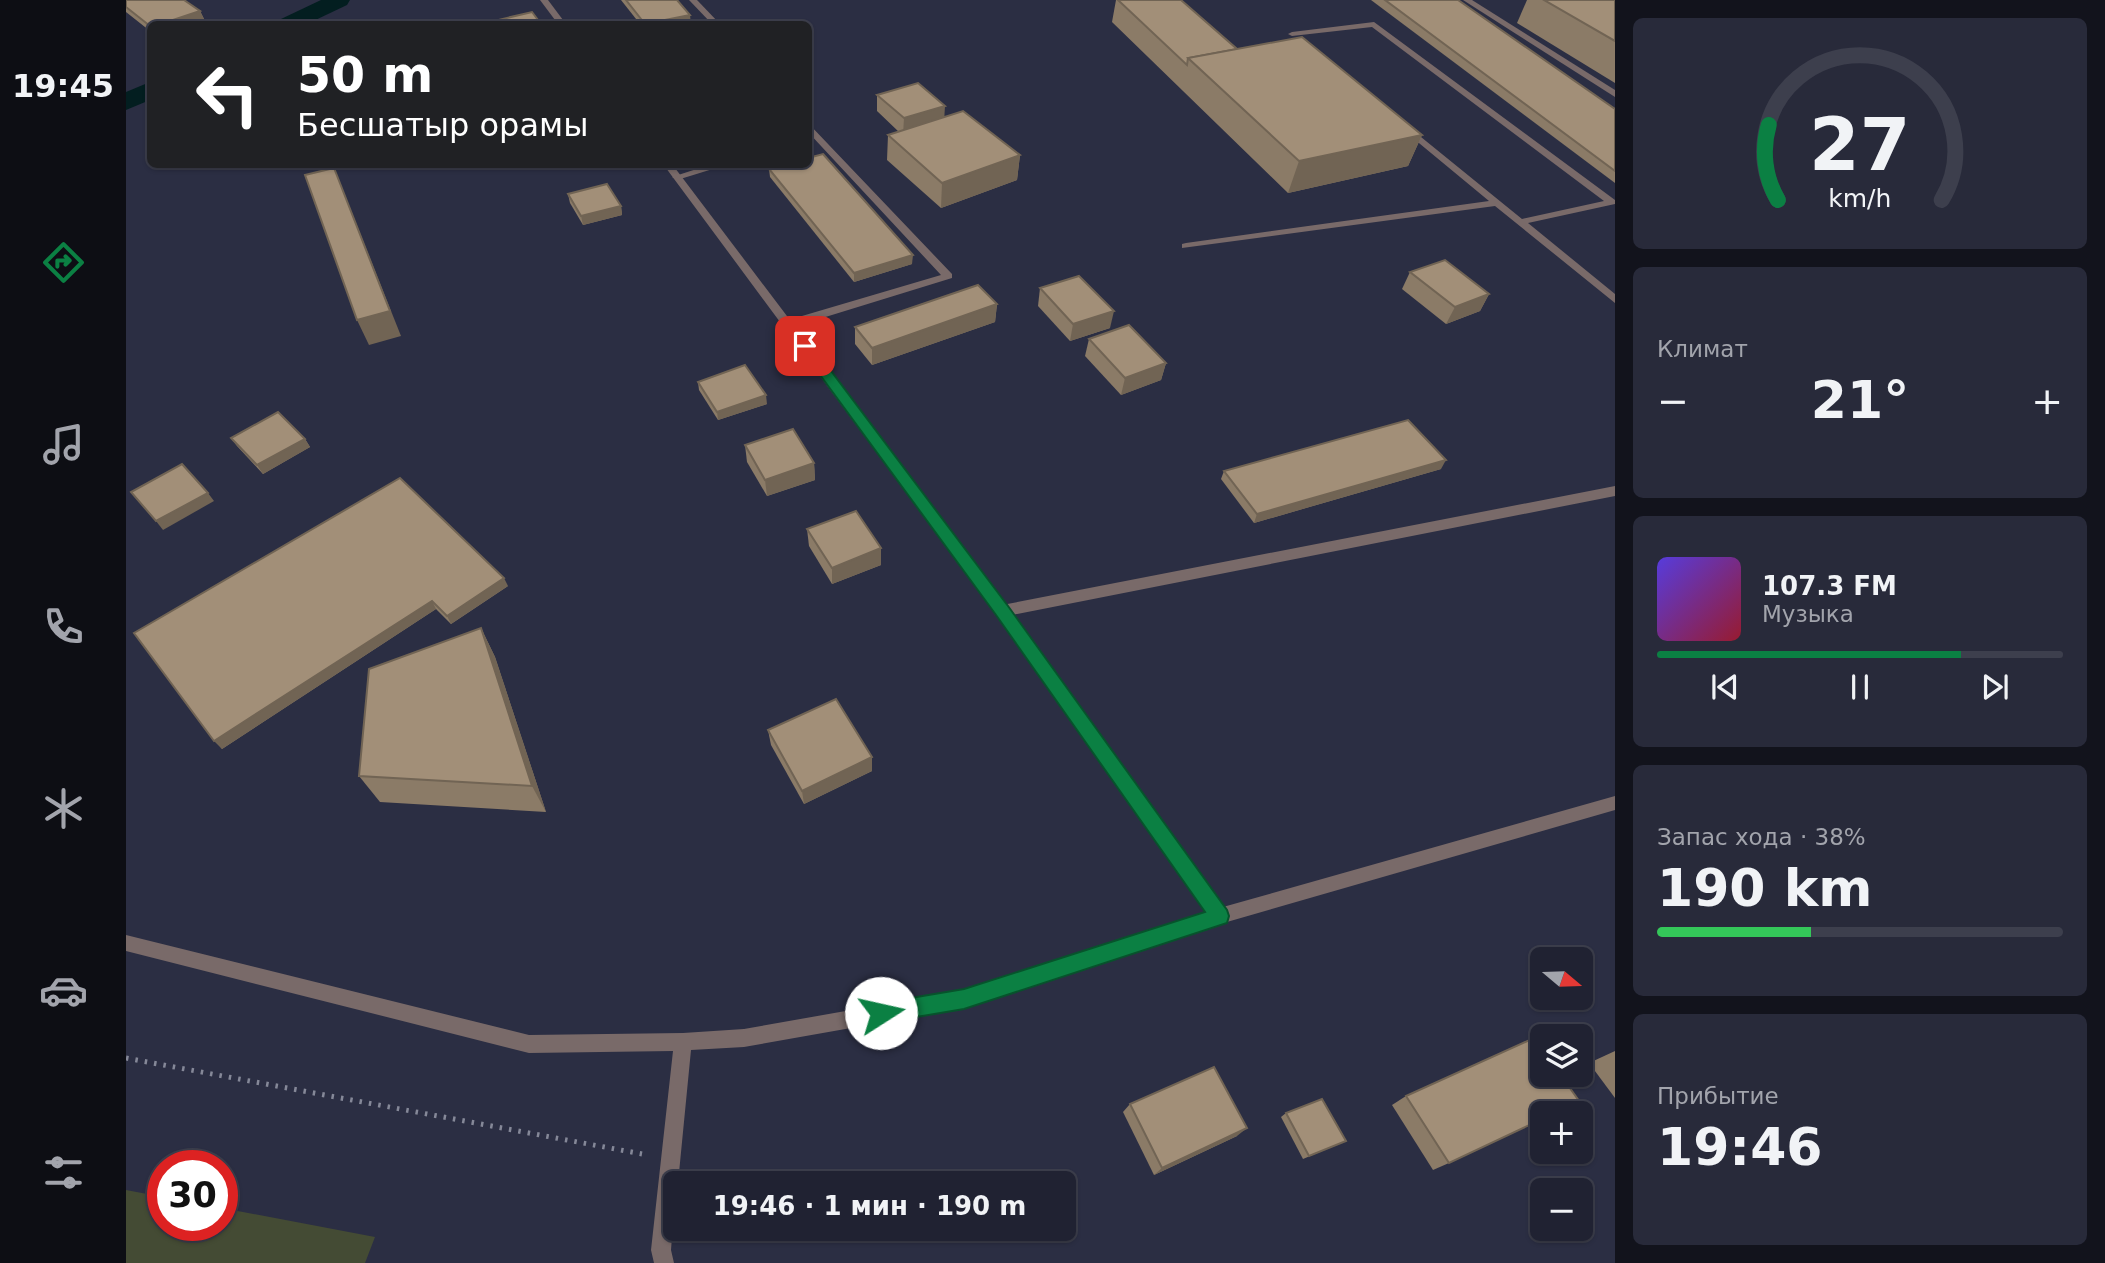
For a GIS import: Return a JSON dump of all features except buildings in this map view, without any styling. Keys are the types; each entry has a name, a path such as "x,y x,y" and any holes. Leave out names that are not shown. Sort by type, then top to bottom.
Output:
{"street":[{"path":"544,0 560,21"},
{"path":"693,0 713,21"},
{"path":"1467,0 1615,94"},
{"path":"1303,43 1292,34 1374,24 1612,202 1521,222"},
{"path":"1400,123 1615,300"},
{"path":"789,324 948,276 812,130"},
{"path":"812,142 821,139"},
{"path":"670,168 1002,611 1220,916"},
{"path":"677,177 710,168"},
{"path":"1186,246 1497,203"},
{"path":"1002,611 1615,491"},
{"path":"126,943 530,1044 682,1042 744,1038 964,999 1220,916 1615,803"},
{"path":"664,1263 661,1250 682,1042"}],"path":[{"path":"126,1058 670,1159"}],"green space":[{"path":"126,1190 147,1194 147,1241 238,1241 238,1211 375,1237 365,1263 126,1263"}],"waterway":[{"path":"295,21 339,0"},
{"path":"126,102 147,92"}],"route":[{"path":"805,346 1002,611 1220,916 964,999 881,1013"}]}
